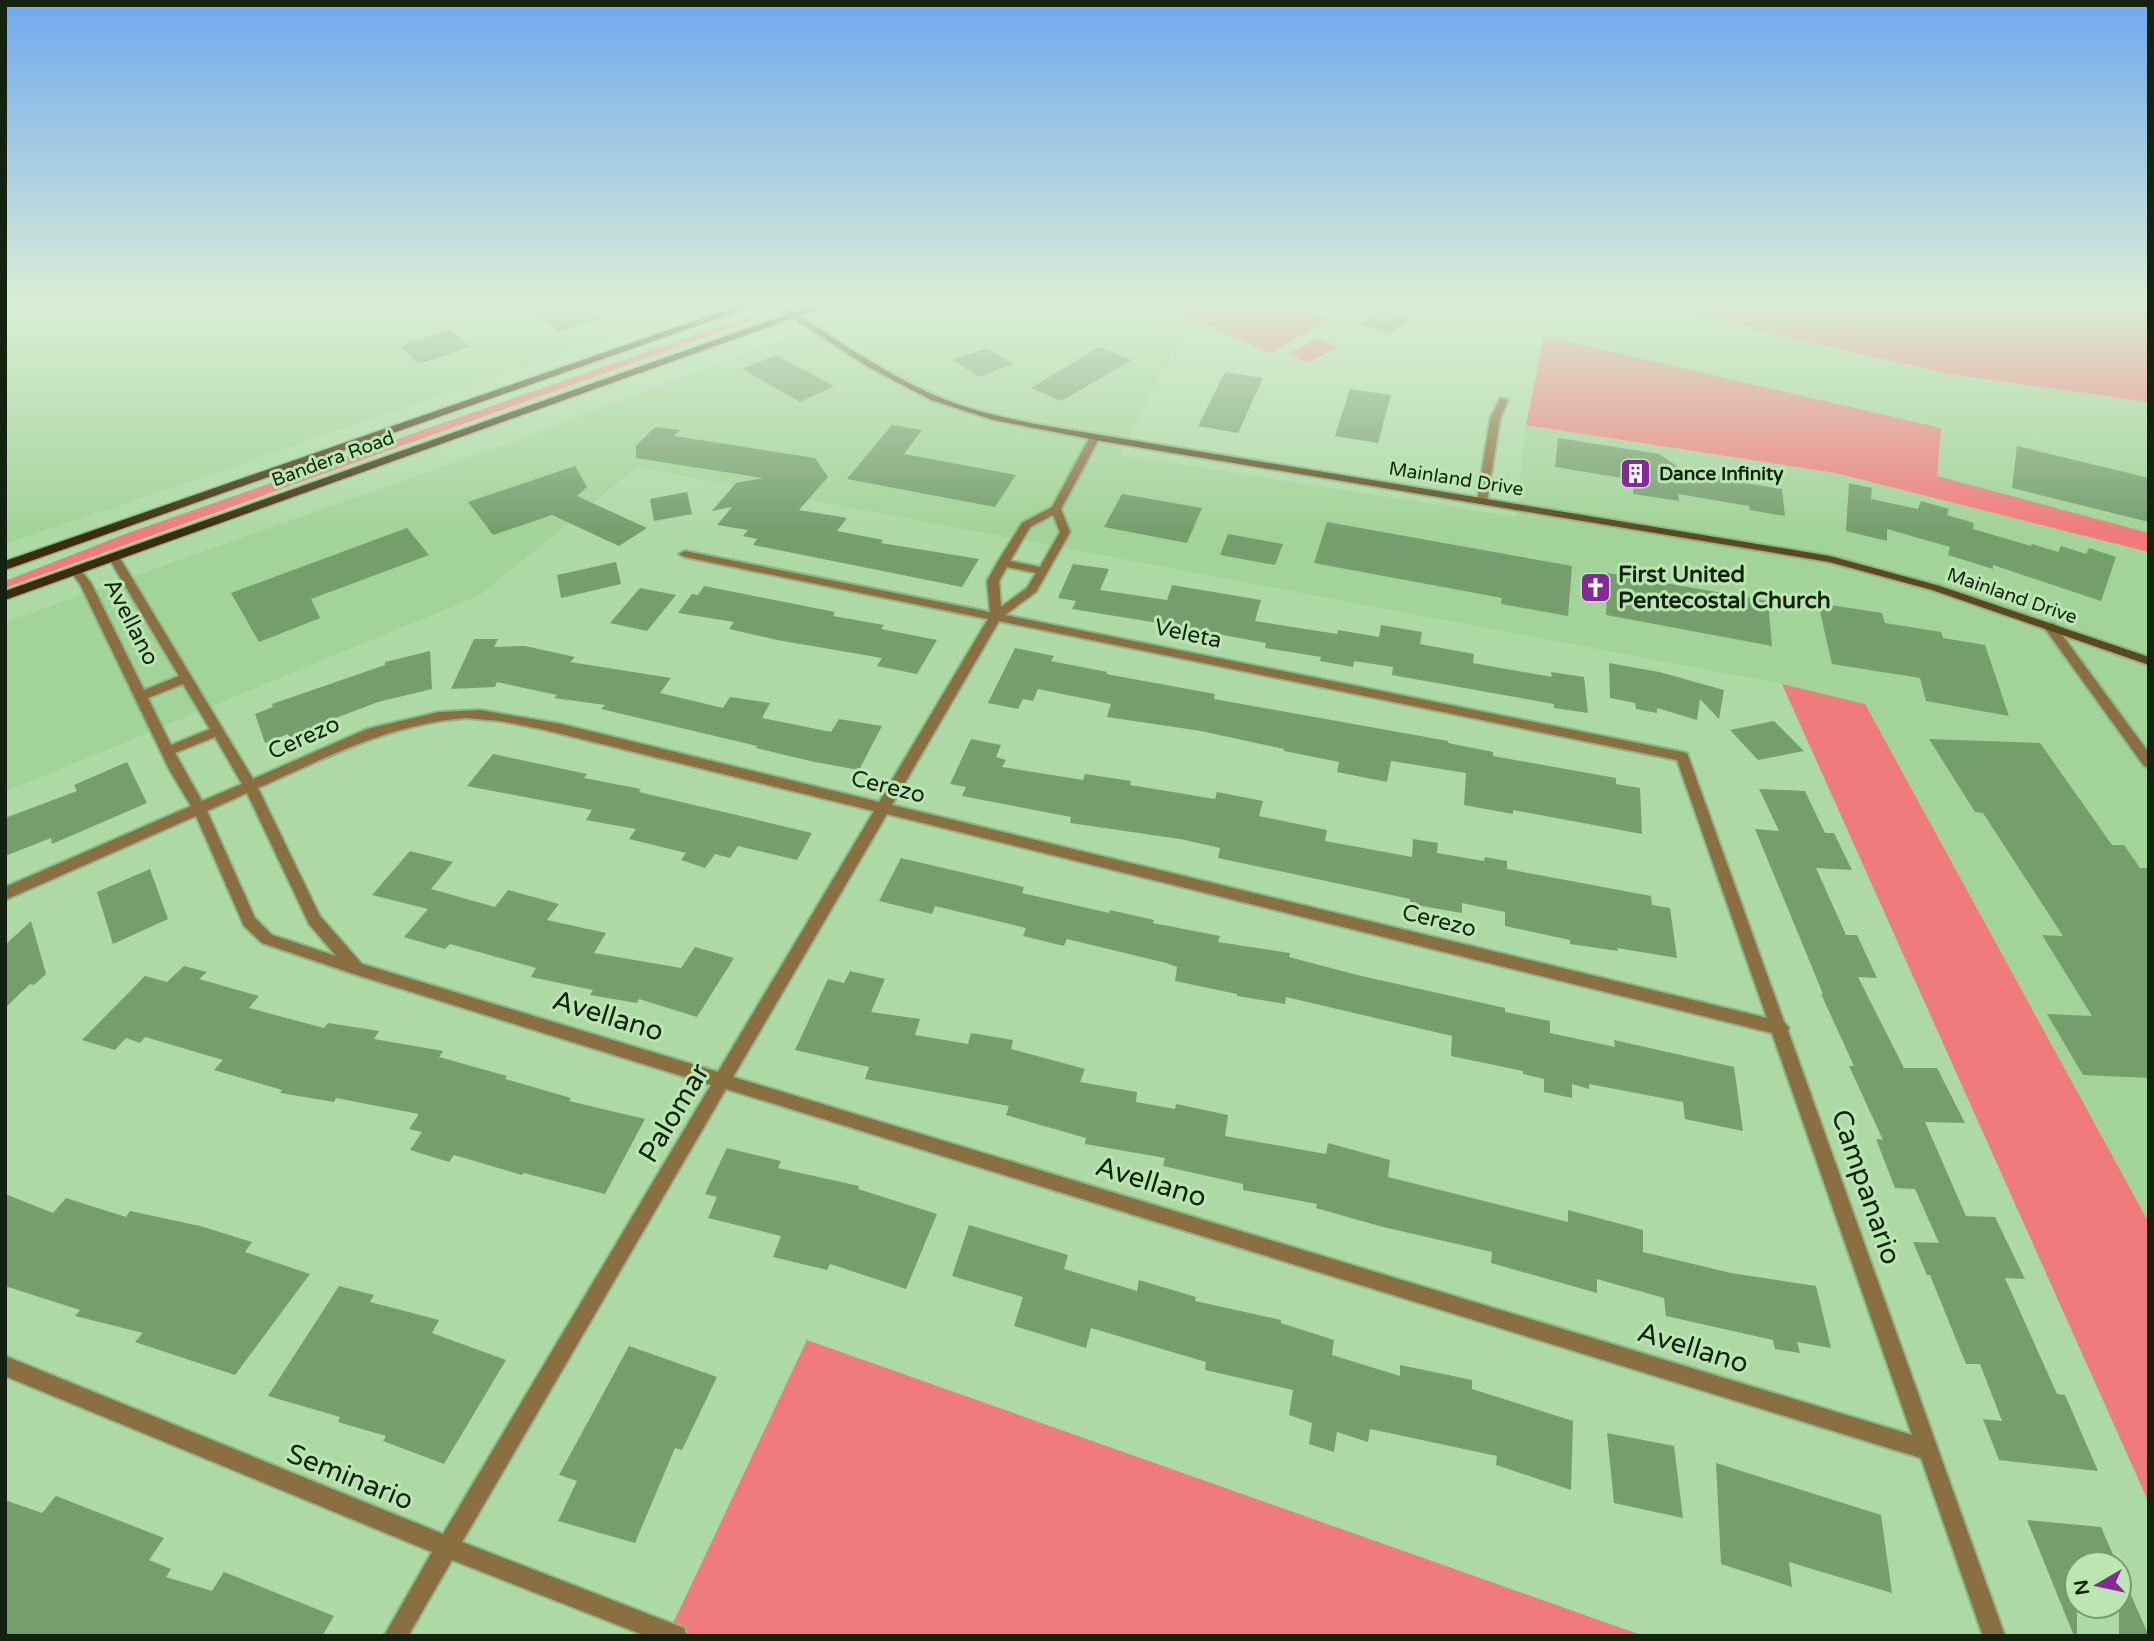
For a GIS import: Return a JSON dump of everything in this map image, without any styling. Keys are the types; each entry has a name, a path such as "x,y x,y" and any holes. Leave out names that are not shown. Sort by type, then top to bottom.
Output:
{"main road":[{"name":"Bandera Road","path":"5,566 540,379"},
{"name":"Bandera Road","path":"5,596 617,379"},
{"name":"Mainland Drive","path":"897,379 935,399 987,416 1095,437 1830,559 1926,585 2149,661"}],"street":[{"path":"1482,501 1495,419 1503,400"},
{"path":"996,616 993,581 1026,525 1056,509 1095,437"},
{"name":"Palomar","path":"395,1636 996,616 1032,590 1065,532 1056,509"},
{"name":"Veleta","path":"685,554 1682,756"},
{"name":"Avellano","path":"114,557 250,786 314,920 357,970"},
{"path":"1003,563 1043,570"},
{"name":"Avellano","path":"76,571 85,583 200,810 249,922 267,939 357,970 1928,1450"},
{"path":"2050,627 2149,763"},
{"name":"Avellano","path":"140,696 186,678"},
{"name":"Cerezo","path":"5,894 372,732 433,717 478,714 561,729 1781,1028"},
{"path":"168,751 218,731"},
{"name":"Campanario","path":"1682,756 1781,1028 1994,1636"},
{"name":"Seminario","path":"5,1366 447,1547 676,1636"}],"shaded area":[{"path":"5,379 491,379 5,544"},
{"path":"570,379 590,379 5,588 5,581 128,533"},
{"path":"679,379 1159,379 1120,455 1516,517 1526,424 1535,379 2103,379 2149,387 2149,1250 1865,704 1782,684 637,467 480,595 5,792 5,622 506,444"},
{"path":"1535,379 1728,379 1941,428 1937,476 2149,533 2149,552 1836,473 1526,425"},
{"path":"1983,379 2149,379 2149,402"},
{"path":"1782,684 1865,704 2149,1223 2149,1503"},
{"path":"807,1340 1644,1636 667,1636"}],"building":[{"path":"759,379 820,379 834,386 800,402"},
{"path":"1047,379 1100,379 1061,401 1031,388"},
{"path":"1222,379 1263,379 1238,433 1198,426"},
{"path":"1350,389 1391,395 1378,443 1335,436"},
{"path":"892,425 922,430 904,454 1016,475 995,507 847,479"},
{"path":"655,427 680,430 674,436 815,458 828,477 799,510 847,518 837,531 883,540 881,543 979,559 962,587 753,545 757,539 743,536 748,530 717,525 732,507 712,511 736,483 763,478 636,458 636,446"},
{"name":"Dance Infinity","path":"1558,438 1659,454 1680,468 1745,479 1745,483 1782,489 1785,516 1750,510 1749,506 1678,494 1679,501 1633,494 1634,480 1555,467"},
{"path":"2017,446 2149,478 2149,522 2012,488"},
{"path":"575,466 587,487 577,496 647,528 619,546 552,515 493,535 468,502"},
{"path":"1849,483 1872,488 1871,499 1918,509 1921,501 1949,509 1947,515 1974,523 1973,529 2031,546 2032,544 2058,552 2061,546 2086,554 2089,548 2116,557 2101,601 1993,565 1993,569 1948,555 1950,547 1887,529 1887,541 1846,531"},
{"path":"687,492 692,514 654,521 650,499"},
{"path":"1122,494 1202,508 1187,543 1104,527"},
{"path":"1327,522 1572,566 1568,616 1501,604 1502,598 1314,563"},
{"path":"407,528 429,555 311,599 320,618 259,642 231,593"},
{"path":"1228,534 1283,544 1275,565 1220,555"},
{"path":"616,562 621,584 561,598 557,575"},
{"path":"1073,564 1109,569 1100,590 1167,600 1172,585 1261,600 1255,621 1337,634 1338,630 1379,637 1381,625 1422,632 1420,644 1474,654 1473,663 1552,677 1551,672 1584,677 1588,713 1554,708 1554,704 1392,675 1393,667 1354,661 1353,667 1320,661 1321,657 1265,648 1266,643 1196,630 1195,634 1176,630 1177,626 1072,609 1076,601 1058,598"},
{"path":"1608,573 1768,601 1772,646 1606,615"},
{"path":"704,586 835,612 833,616 884,625 881,629 937,640 917,674 877,666 882,658 777,640 729,629 734,622 678,613 692,594 698,595"},
{"path":"640,588 676,595 647,631 610,623"},
{"path":"1818,603 1882,613 1885,623 1941,632 1943,638 1985,645 2009,716 1926,701 1920,678 1832,664"},
{"path":"474,639 498,639 494,647 525,646 575,657 570,662 671,678 660,693 723,708 730,697 770,703 762,718 831,732 839,719 882,726 859,770 815,762 601,709 605,705 554,698 557,695 497,682 495,687 451,689"},
{"path":"1015,648 1054,656 1051,661 1107,672 1106,674 1215,694 1214,699 1448,741 1493,752 1493,756 1616,778 1616,784 1640,788 1642,834 1513,810 1513,814 1464,805 1466,773 1391,761 1387,782 1337,772 1339,762 1284,749 1201,731 1107,717 1111,704 1038,689 1033,701 1023,699 1018,709 988,703"},
{"path":"430,651 432,689 378,702 315,726 316,730 290,740 288,734 265,743 255,714 273,707 272,704 385,665 385,662"},
{"path":"1609,663 1659,672 1724,690 1719,719 1700,699 1697,720 1657,708 1657,713 1636,709 1635,703 1610,698"},
{"path":"1774,721 1804,751 1758,760 1730,730"},
{"path":"971,739 1001,745 996,757 1006,760 1002,767 1083,780 1085,774 1131,781 1130,785 1215,799 1217,792 1263,801 1259,816 1327,830 1325,841 1412,857 1413,839 1438,843 1437,853 1484,861 1485,857 1507,861 1507,869 1651,896 1652,905 1670,908 1677,958 1617,948 1618,951 1570,944 1570,940 1505,926 1505,912 1462,903 1462,913 1410,904 1410,899 1218,858 1220,848 1180,839 1070,823 1071,817 962,796 966,787 950,784"},
{"path":"1929,739 2040,743 2112,845 2124,845 2140,868 2149,868 2149,1078 2083,1075 2047,1014 2092,1016 2042,935 2063,936 1983,813 1975,812"},
{"path":"493,754 587,774 584,778 641,789 639,792 812,833 797,860 738,846 730,858 715,854 705,868 681,860 686,853 629,839 636,829 586,820 592,810 467,786"},
{"path":"127,762 147,803 52,844 51,838 5,856 5,818 77,791 74,785"},
{"path":"1759,789 1805,791 1825,833 1834,833 1852,870 1816,868 1846,935 1857,935 1877,978 1858,977 1904,1068 1937,1068 1965,1123 1925,1122 1966,1216 1995,1217 2025,1279 2005,1278 2057,1394 2065,1395 2098,1471 1999,1460 1983,1419 2002,1421 1980,1364 1966,1364 1930,1275 1927,1275 1913,1242 1939,1243 1915,1189 1895,1188 1876,1139 1883,1140 1849,1066 1854,1066 1821,994 1755,829 1779,831"},
{"path":"410,851 453,862 431,889 495,907 508,890 559,904 547,920 606,933 594,953 681,968 695,947 734,958 697,1017 639,999 637,1003 590,995 593,990 531,977 536,968 450,944 445,949 404,937 428,909 372,895"},
{"path":"901,858 1024,887 1022,893 1220,936 1218,942 1290,953 1289,957 1357,975 1505,1008 1505,1012 1550,1021 1550,1033 1615,1047 1614,1040 1734,1067 1743,1131 1685,1119 1683,1102 1589,1084 1589,1089 1572,1084 1572,1098 1544,1092 1544,1079 1523,1074 1523,1071 1451,1056 1452,1036 1286,997 1285,1004 1237,996 1175,981 1177,967 1166,963 1067,939 1064,946 1023,936 1026,928 935,906 932,914 879,901"},
{"path":"150,869 168,919 113,944 97,892"},
{"path":"31,921 46,974 34,985 30,984 5,1008 5,945"},
{"path":"184,966 207,972 199,979 259,996 249,1008 324,1028 328,1023 379,1031 374,1039 443,1051 439,1057 507,1076 505,1079 571,1098 569,1101 645,1119 605,1194 524,1173 522,1175 454,1155 449,1162 410,1150 422,1132 409,1129 419,1114 336,1098 334,1102 280,1093 282,1090 214,1070 223,1060 145,1037 140,1043 126,1038 115,1050 82,1040 145,976 167,982"},
{"path":"850,971 885,979 871,1012 920,1019 915,1035 968,1044 971,1033 1013,1040 1011,1049 1085,1069 1080,1082 1137,1092 1136,1102 1175,1109 1176,1104 1228,1115 1225,1136 1326,1154 1328,1143 1390,1160 1388,1177 1568,1222 1568,1210 1643,1230 1643,1252 1731,1273 1816,1286 1831,1348 1797,1342 1800,1353 1775,1349 1773,1340 1666,1316 1664,1298 1597,1279 1597,1293 1491,1263 1492,1252 1383,1227 1316,1208 1317,1204 1243,1190 1243,1184 1163,1166 1165,1158 1085,1144 1086,1138 1006,1115 1009,1106 865,1079 869,1067 795,1050 828,979 844,983"},
{"path":"727,1148 781,1161 778,1168 859,1186 858,1189 937,1214 906,1289 830,1264 827,1270 773,1257 781,1236 708,1218 717,1197 705,1194"},
{"path":"5,1194 53,1213 66,1198 126,1217 130,1211 200,1226 252,1242 245,1252 310,1274 235,1375 135,1342 143,1333 75,1316 80,1310 5,1286"},
{"path":"969,1225 1068,1255 1064,1269 1137,1291 1139,1280 1196,1297 1195,1301 1281,1320 1281,1323 1334,1340 1332,1355 1400,1376 1400,1365 1472,1380 1472,1389 1573,1421 1571,1490 1496,1465 1497,1456 1370,1429 1368,1442 1337,1432 1334,1452 1309,1444 1312,1423 1289,1415 1293,1390 1205,1370 1206,1362 1091,1328 1086,1348 1014,1326 1023,1297 952,1276"},
{"path":"339,1286 374,1295 370,1302 439,1320 432,1333 506,1360 444,1464 383,1441 386,1436 338,1422 340,1417 268,1396"},
{"path":"629,1346 717,1377 682,1450 675,1448 635,1543 558,1521 577,1481 559,1475"},
{"path":"1607,1433 1674,1446 1683,1518 1614,1503"},
{"path":"1716,1463 1881,1515 1892,1593 1789,1562 1792,1587 1721,1564"},
{"path":"56,1496 164,1538 149,1560 171,1569 166,1577 212,1591 224,1572 334,1616 322,1636 5,1636 5,1500 42,1513"},
{"path":"2027,1520 2101,1527 2111,1550 2063,1550 2063,1609"},
{"path":"2133,1600 2149,1636 2119,1636 2119,1620 2133,1620"},
{"path":"2068,1620 2077,1620 2077,1636 2074,1636"}],"place":[{"name":"Dance Infinity","path":"1636,474"},
{"name":"First United Pentecostal Church","path":"1595,588"}]}
